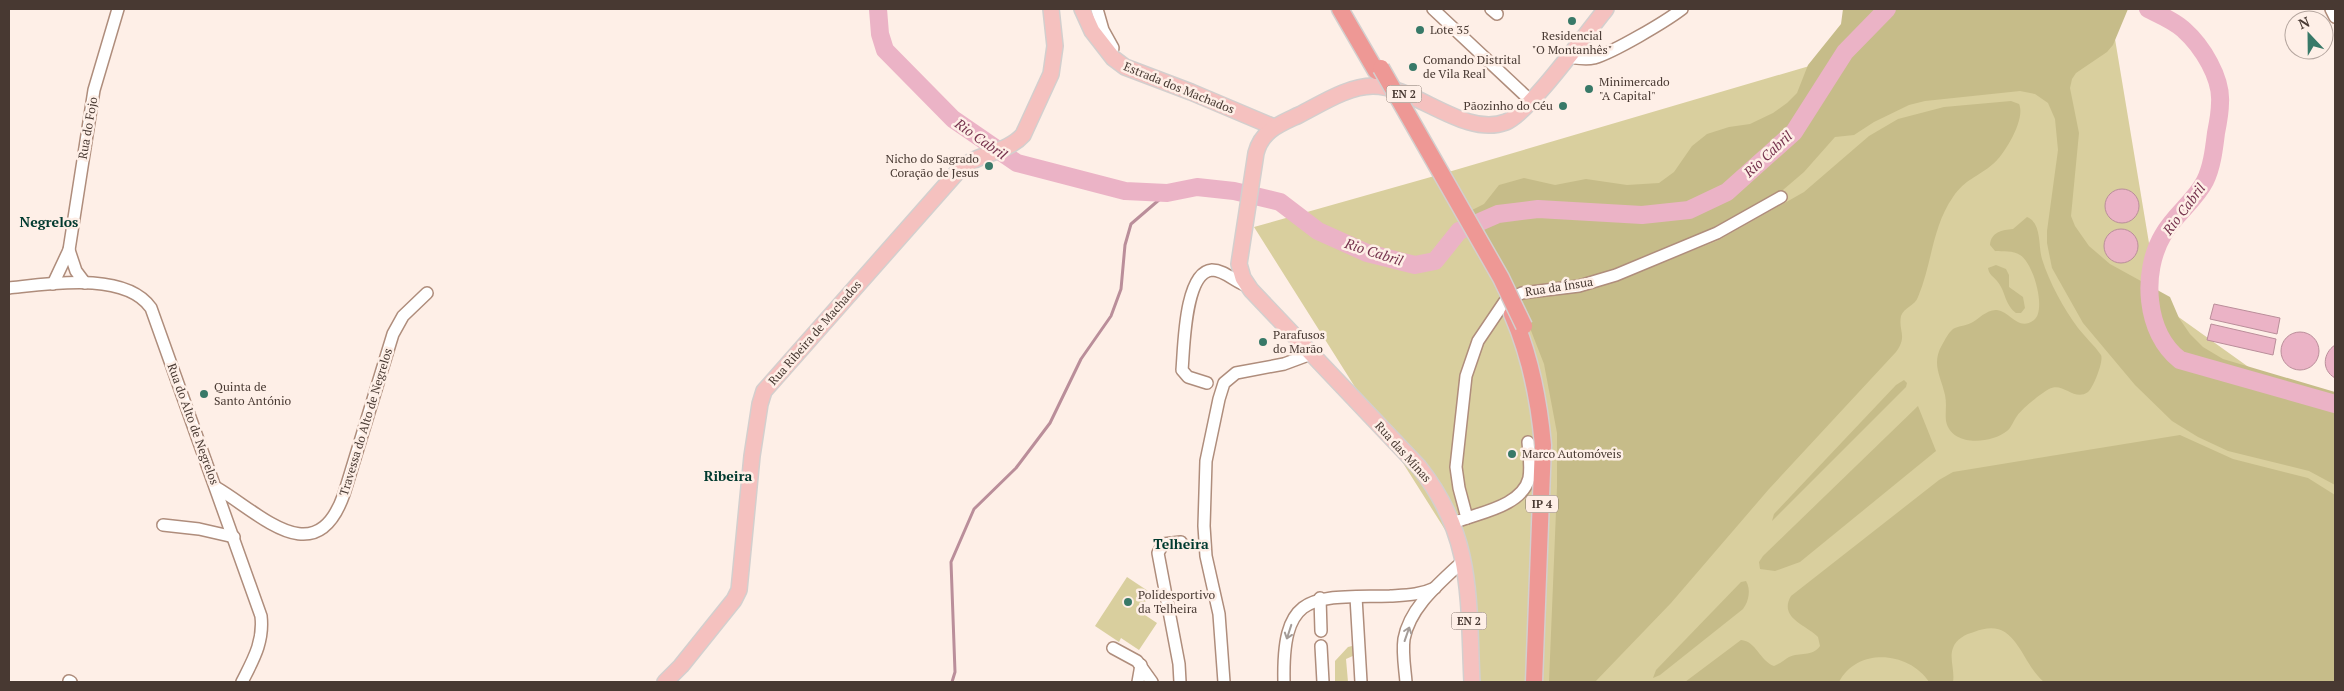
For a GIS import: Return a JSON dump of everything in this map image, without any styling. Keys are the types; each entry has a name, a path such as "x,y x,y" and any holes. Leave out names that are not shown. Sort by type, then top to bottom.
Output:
{"highway":[{"name":"IP 4","path":"1340,9 1501,278 1521,327 1543,391 1551,456 1542,682"},
{"name":"IP 4","path":"1346,9 1521,327 1536,394 1543,446 1533,682"}],"main road":[{"name":"Rua Ribeira de Machados","path":"665,682 681,666 734,600 739,590 752,456 760,404 764,391 960,169 984,155 1011,144 1024,133 1051,74 1055,50 1051,9"},
{"name":"Estrada dos Machados","path":"1082,9 1092,31 1113,58 1125,68 1191,92 1274,127"},
{"name":"EN 2","path":"1311,354 1248,286 1240,269 1256,153 1262,138 1274,127 1347,92 1368,86 1395,90 1460,118 1483,124 1497,124 1510,120 1531,101 1606,9"},
{"name":"Rua das Minas","path":"1311,354 1419,467 1436,490 1452,523 1464,560 1472,682"}],"street":[{"name":"Rua do Fojo","path":"53,284 69,250 94,90 118,9"},
{"path":"1097,9 1105,35 1125,68"},
{"path":"1433,9 1531,101"},
{"path":"1567,57 1583,59 1597,56 1660,23 1682,9"},
{"path":"2331,9 2335,17"},
{"name":"Rua da Ínsua","path":"1467,518 1458,488 1456,467 1466,376 1478,341 1505,301 1522,293 1579,286 1616,275 1716,233 1781,197"},
{"path":"69,250 74,266 85,283"},
{"path":"1207,383 1188,377 1182,370 1186,322 1194,288 1200,277 1211,270 1219,271 1248,286"},
{"name":"Rua do Alto de Negrelos","path":"9,288 85,283 111,286 133,292 145,300 151,308 258,607 262,634 242,682"},
{"name":"Travessa do Alto de Negrelos","path":"217,488 295,535 306,535 318,531 328,522 340,506 393,334 403,316 426,293"},
{"path":"1224,682 1219,614 1206,556 1204,526 1206,461 1218,399 1224,383 1236,373 1289,362 1311,354"},
{"path":"1452,523 1506,503 1524,488 1529,472 1528,442"},
{"path":"163,525 192,528 234,537"},
{"path":"1180,682 1179,664 1158,553 1163,544 1181,542"},
{"path":"1406,682 1405,637 1417,610 1435,588 1464,560"},
{"path":"1284,682 1284,650 1294,620 1305,604 1320,598 1412,594 1435,588"},
{"path":"1356,597 1361,682"},
{"path":"1320,598 1321,631"},
{"path":"1321,646 1323,682"},
{"path":"1113,648 1141,665 1152,682"},
{"path":"1138,682 1141,665"}],"shaded area":[{"path":"1843,9 2128,9 2113,45 2107,52 2076,73 2072,79 2070,88 2079,133 2071,216 2075,226 2089,246 2110,264 2170,297 2179,318 2190,334 2203,347 2223,359 2335,392 2335,485 2309,471 2228,451 2198,437 2172,421 2135,385 2083,323 2052,268 2047,243 2047,231 2058,150 2055,119 2048,103 2035,94 2020,91 1925,101 1909,105 1874,122 1854,135 1835,137 1804,172 1777,195 1709,232 1605,275 1553,287 1513,290 1470,211 1484,204 1499,185 1524,178 1555,185 1586,179 1627,185 1659,183 1674,172 1692,146 1707,134 1729,127 1750,124 1773,113 1787,103 1797,93 1808,65 1841,24"},
{"path":"2003,9 2110,9 2159,303 2335,429 2335,682 1480,682 1473,574 1254,227 1445,173"},
{"path":"2011,101 2019,104 2020,110 2020,118 2013,136 1998,159 1962,186 1946,209 1936,233 1917,300 1902,313 1900,321 1902,338 1896,352 1769,489 1671,603 1595,682 1549,682 1557,487 1557,433 1544,364 1519,300 1620,279 1717,241 1804,192 1869,136 1898,119 1944,107"},
{"path":"2122,189 2129,190 2134,194 2138,199 2138,213 2134,218 2129,222 2122,223 2115,222 2110,218 2106,213 2105,206 2106,199 2110,194 2115,190"},
{"path":"2027,217 2032,220 2037,229 2042,259 2057,295 2078,328 2101,355 2100,368 2088,392 2078,395 2054,387 2023,409 2009,429 2000,435 1982,440 1972,441 1963,439 1949,429 1946,421 1946,398 1938,370 1937,358 1953,329 1971,323 1990,311 2002,311 2023,324 2034,320 2038,315 2039,297 2037,286 2025,259 2014,252 1995,251 1990,245 1995,234 2013,229"},
{"path":"2121,229 2128,230 2133,234 2137,239 2137,253 2133,258 2128,262 2121,263 2114,262 2109,258 2105,253 2104,246 2105,239 2109,234 2114,230"},
{"path":"1996,265 2006,269 2009,275 2009,287 2023,297 2025,308 2021,313 2016,313 2012,309 2000,285 1989,272 1988,268"},
{"path":"2214,304 2280,318 2277,334 2210,319"},
{"path":"2211,324 2276,339 2273,355 2207,340"},
{"path":"2300,332 2314,337 2319,351 2314,365 2300,370 2286,365 2281,351 2286,337"},
{"path":"2335,345 2335,378 2327,371 2325,362 2328,352"},
{"path":"1904,380 1907,383 1906,387 1772,521 1774,514 1896,385"},
{"path":"1918,406 1936,451 1800,562 1775,571 1760,569 1759,562 1763,556"},
{"path":"2180,435 2233,459 2308,478 2335,495 2335,682 2044,682 2008,635 2000,630 1988,628 1965,636 1954,645 1952,652 1953,682 1929,682 1909,664 1883,657 1870,658 1858,663 1847,671 1839,682 1685,682 1741,640 1751,644 1765,660 1774,666 1789,657 1810,653 1817,649 1820,646 1818,637 1795,620 1788,610 1791,596 1939,480 1953,472"},
{"name":"Polidesportivo da Telheira","path":"1127,577 1151,593 1139,611 1157,623 1139,650 1121,638 1119,642 1095,626"},
{"path":"1746,581 1749,595 1743,609 1660,675 1653,678 1656,670 1741,582"},
{"path":"1352,646 1355,655 1346,659 1348,682 1335,682 1335,661 1348,647"}],"waterway":[{"name":"Rio Cabril","path":"878,9 880,34 885,50 953,119 1017,163 1125,191 1167,193 1197,187 1234,191 1280,202 1318,231 1367,253 1415,265 1435,261 1459,231 1498,214 1538,209 1642,215 1689,210 1727,192 1794,132 1845,52 1887,9"},
{"name":"Rio Cabril","path":"2148,9 2176,24 2198,45 2210,63 2220,93 2219,118 2207,176 2196,195 2163,235 2151,266 2150,301 2153,318 2159,334 2168,348 2180,360 2335,404"},
{"path":"952,682 955,672 951,562 974,509 1016,468 1050,423 1081,359 1111,316 1121,289 1125,245 1131,224 1167,193"}],"place":[{"name":"Residencial \"O Montanhês\"","path":"1572,21"},
{"name":"Lote 35","path":"1420,30"},
{"name":"Comando Distrital de Vila Real","path":"1413,67"},
{"name":"Minimercado \"A Capital\"","path":"1589,89"},
{"name":"Pãozinho do Céu","path":"1563,106"},
{"name":"Nicho do Sagrado Coração de Jesus","path":"989,166"},
{"name":"Parafusos do Marão","path":"1263,342"},
{"name":"Quinta de Santo António","path":"204,394"},
{"name":"Marco Automóveis","path":"1512,454"},
{"name":"Polidesportivo da Telheira","path":"1128,602"}],"district":[{"name":"Negrelos","path":"49,222"},
{"name":"Ribeira","path":"728,476"},
{"name":"Telheira","path":"1181,544"}]}
